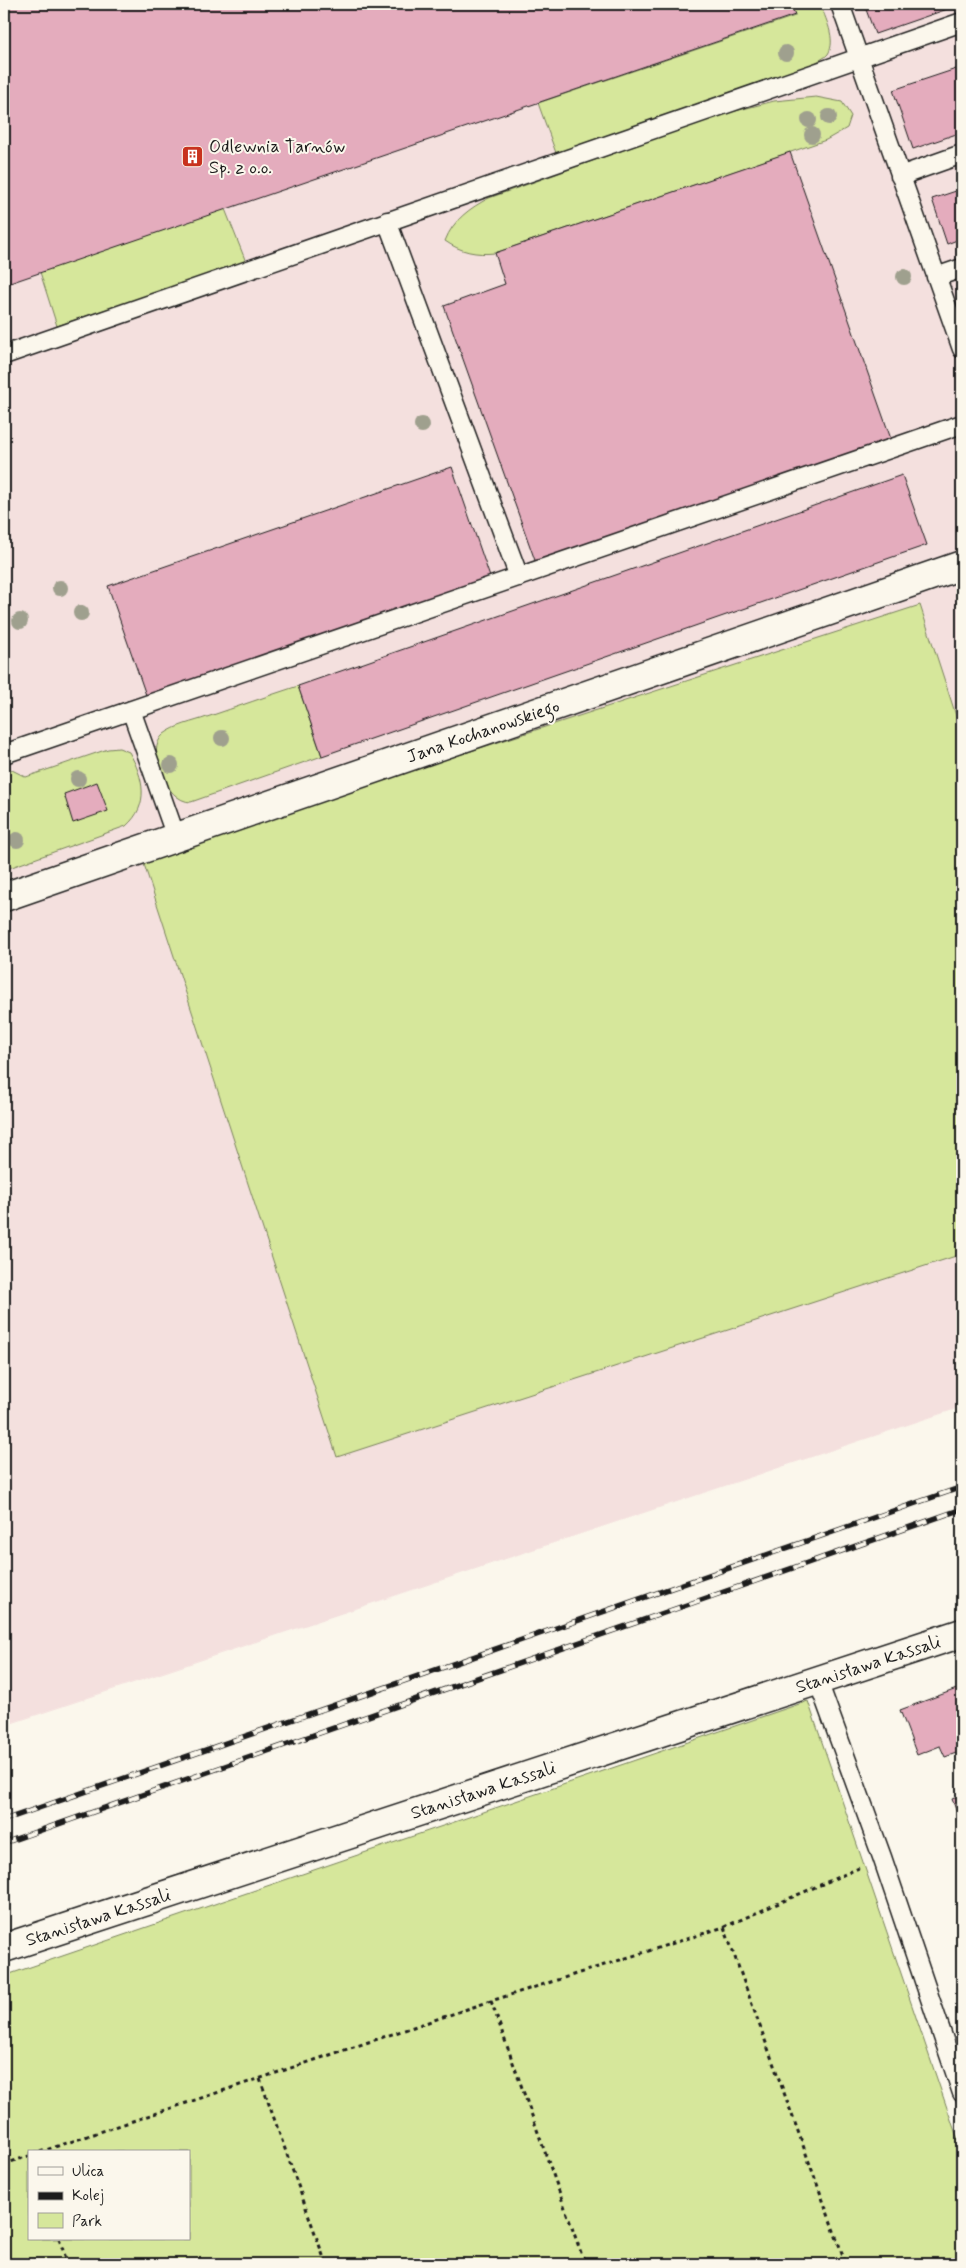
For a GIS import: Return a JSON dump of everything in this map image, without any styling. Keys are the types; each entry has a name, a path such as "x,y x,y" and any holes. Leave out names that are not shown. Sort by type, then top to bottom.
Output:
{"street":[{"name":"Jana Kochanowskiego","path":"4,896 962,565"},
{"name":"Stanisława Kassali","path":"4,1948 962,1633"}],"lane":[{"path":"840,4 962,349"},
{"path":"4,355 962,22"},
{"path":"900,176 962,154"},
{"path":"387,221 519,577"},
{"path":"936,277 962,268"},
{"path":"4,754 962,424"},
{"path":"131,710 176,837"},
{"path":"818,1681 882,1857 962,2093"}],"path":[{"path":"46,2150 491,2001 724,1927 882,1857"},
{"path":"724,1927 846,2264"},
{"path":"491,2001 585,2264"},
{"path":"260,2079 326,2264"},
{"path":"4,2164 28,2156"},
{"path":"59,2240 68,2264"}],"shaded area":[{"path":"4,4 962,4 962,1407 4,1726"}],"green space":[{"path":"791,4 820,4 831,35 830,48 824,58 815,63 556,153 538,103 795,16"},
{"path":"816,97 842,102 851,116 847,128 826,140 495,253 481,254 469,252 445,241 457,221 463,215 489,198 724,114 774,101"},
{"path":"225,209 246,262 57,326 40,272"},
{"path":"920,605 962,734 962,1254 337,1457 142,858"},
{"path":"298,686 322,756 191,802 182,800 173,794 166,785 157,763 156,751 158,742 164,734 179,726"},
{"path":"119,748 129,752 141,781 141,800 134,818 126,826 9,868 4,853 4,766 26,777 108,749"},
{"path":"808,1701 962,2152 962,2264 4,2264 4,1976"}],"building":[{"name":"Odlewnia Tarnów Sp. z o.o.","path":"4,4 791,4 795,15 4,285"},
{"path":"864,4 962,4 875,34"},
{"path":"962,67 962,132 913,149 893,90"},
{"path":"790,152 891,439 537,566 444,306 505,284 495,253"},
{"path":"962,189 962,238 947,244 932,199"},
{"path":"452,467 491,580 147,698 108,586"},
{"path":"902,475 927,545 322,756 298,686"},
{"path":"97,782 108,811 73,823 64,794"},
{"path":"962,1687 962,1751 945,1757 940,1746 917,1755 900,1710"},
{"path":"962,1795 962,1823 961,1823 952,1799"}],"railway":[{"path":"4,1820 962,1487"},
{"path":"4,1843 962,1509"}],"place":[{"name":"Odlewnia Tarnów Sp. z o.o.","path":"193,156"}]}
